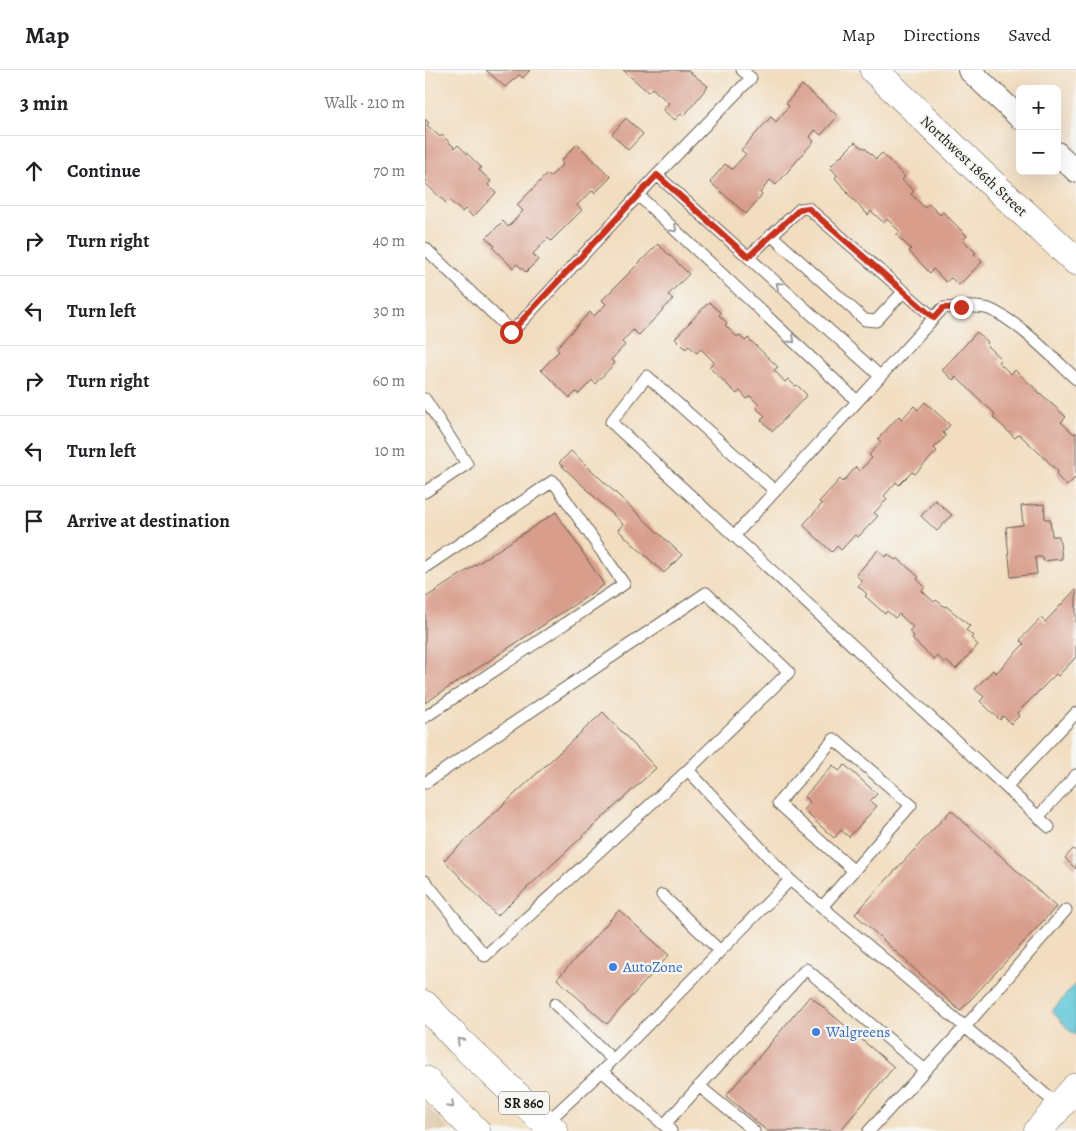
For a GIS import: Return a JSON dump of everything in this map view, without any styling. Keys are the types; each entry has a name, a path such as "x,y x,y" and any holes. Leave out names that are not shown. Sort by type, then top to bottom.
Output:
{"main road":[{"name":"Northwest 186th Street","path":"874,70 1076,261"},
{"name":"SR 860","path":"425,1005 459,1041 550,1127"},
{"path":"425,1080 476,1131"},
{"path":"1038,1131 1068,1097"}],"street":[{"path":"969,70 1016,114"},
{"path":"1061,157 1076,171"}],"lane":[{"path":"425,248 511,332 657,175 751,78 743,70"},
{"path":"657,175 880,376"},
{"path":"638,196 857,401"},
{"path":"748,257 800,209 808,208 934,318"},
{"path":"771,235 865,320 876,321 904,292"},
{"path":"734,536 943,308 987,308 1010,321 1076,379"},
{"path":"775,491 647,376 611,422 1049,827"},
{"path":"425,399 467,464 425,492"},
{"path":"425,567 553,481 624,584 425,717"},
{"path":"425,783 706,593 789,672 688,770 485,956 425,881"},
{"path":"1006,787 1076,713"},
{"path":"822,907 911,805 835,738 778,803 854,870"},
{"path":"688,770 791,880 822,907 965,1027 1068,1097"},
{"path":"1038,817 1076,775"},
{"path":"550,1127 602,1071 791,880"},
{"path":"662,895 720,951"},
{"path":"869,1131 965,1027 1066,910"},
{"path":"602,1071 668,1128 699,1086 806,969 925,1070"},
{"path":"555,1004 613,1060"},
{"path":"699,1086 754,1131"}],"shaded area":[{"path":"425,1103 449,1131 425,1131"}],"water":[{"path":"1076,983 1076,1035 1052,1011"}],"building":[{"path":"486,70 530,70 523,78 519,75 505,87"},
{"path":"623,70 687,70 708,86 684,116 681,114 675,120 663,110 669,103 652,88 648,92"},
{"path":"802,85 838,116 821,135 815,130 810,137 814,141 776,185 770,180 760,193 762,195 746,214 710,182 725,164 732,169 746,154 741,150 771,117 776,122 789,106 786,103"},
{"path":"626,118 643,134 628,150 612,134"},
{"path":"425,119 429,123 427,125 440,137 442,135 455,148 458,145 481,167 479,170 491,181 488,185 496,193 473,217 465,209 462,212 449,200 446,203 425,183 427,181 425,179"},
{"path":"855,142 862,148 864,147 876,159 882,153 905,177 902,180 914,191 911,194 925,208 929,204 940,215 943,212 967,236 963,240 982,262 959,285 951,278 946,282 933,269 930,273 909,251 911,249 896,235 900,232 887,219 884,223 871,211 868,215 835,178 837,175 830,167"},
{"path":"577,144 611,177 595,193 593,190 577,205 582,210 551,241 548,238 533,254 538,260 526,272 517,264 513,268 486,238 503,221 508,227 523,211 517,205 547,174 550,177 563,164 561,161"},
{"path":"658,244 689,274 668,295 673,299 639,335 633,330 622,342 625,345 611,360 615,363 595,384 592,380 579,394 576,392 570,398 541,370 559,351 556,348 590,312 594,316 606,304 602,300"},
{"path":"709,302 721,313 719,315 727,323 725,325 737,337 739,335 745,341 748,338 778,367 774,370 785,382 788,379 807,395 773,431 761,420 765,416 756,408 759,405 750,396 747,399 740,391 737,394 709,367 714,362 701,349 697,353 689,346 686,349 675,338"},
{"path":"977,332 988,342 986,345 1001,359 998,362 1011,374 1015,370 1066,417 1061,422 1074,434 1076,432 1076,477 1067,486 1056,475 1058,471 1019,434 1015,438 993,417 995,414 956,377 953,380 942,370"},
{"path":"925,402 950,425 943,433 946,436 934,448 937,451 915,474 912,472 899,485 896,482 884,496 887,499 874,513 878,516 858,537 855,535 841,550 837,546 832,552 803,525 822,504 819,502 840,479 843,482 856,467 859,471 872,458 869,455 881,442 878,439 899,416 902,419 914,406 918,410"},
{"path":"571,451 682,555 664,573 618,530 623,524 559,463"},
{"path":"935,500 952,515 937,531 921,516"},
{"path":"1044,504 1045,519 1050,519 1052,536 1059,536 1062,559 1043,561 1043,557 1035,557 1037,574 1011,577 1006,527 1023,525 1021,506"},
{"path":"556,512 604,585 425,703 425,598"},
{"path":"878,550 886,557 888,554 895,560 897,558 919,577 917,579 925,587 922,591 934,602 936,600 946,606 970,626 966,630 973,636 971,638 978,645 956,669 937,656 935,660 912,639 914,636 909,631 913,627 899,614 895,618 887,611 885,614 865,596 867,594 858,586 862,581 856,575"},
{"path":"1076,589 1076,657 1017,713 1019,716 1011,724 1003,716 1000,720 980,701 984,697 975,689 993,670 996,673 1024,644 1020,640 1041,618 1045,622"},
{"path":"603,712 656,768 497,916 444,860"},
{"path":"833,765 839,771 845,765 877,794 870,801 877,806 849,837 841,830 834,838 803,810 810,802 804,797"},
{"path":"951,810 1056,907 960,1011 855,914"},
{"path":"1073,849 1076,851 1076,869 1065,858"},
{"name":"AutoZone","path":"619,910 669,955 607,1024 557,979"},
{"name":"Walgreens","path":"810,996 894,1067 840,1131 767,1131 726,1096"}],"place":[{"name":"AutoZone","path":"613,967"},
{"name":"Walgreens","path":"816,1032"}],"route":[{"path":"511,332 657,175 748,257 800,209 808,208 934,318 943,308 961,307"}]}
